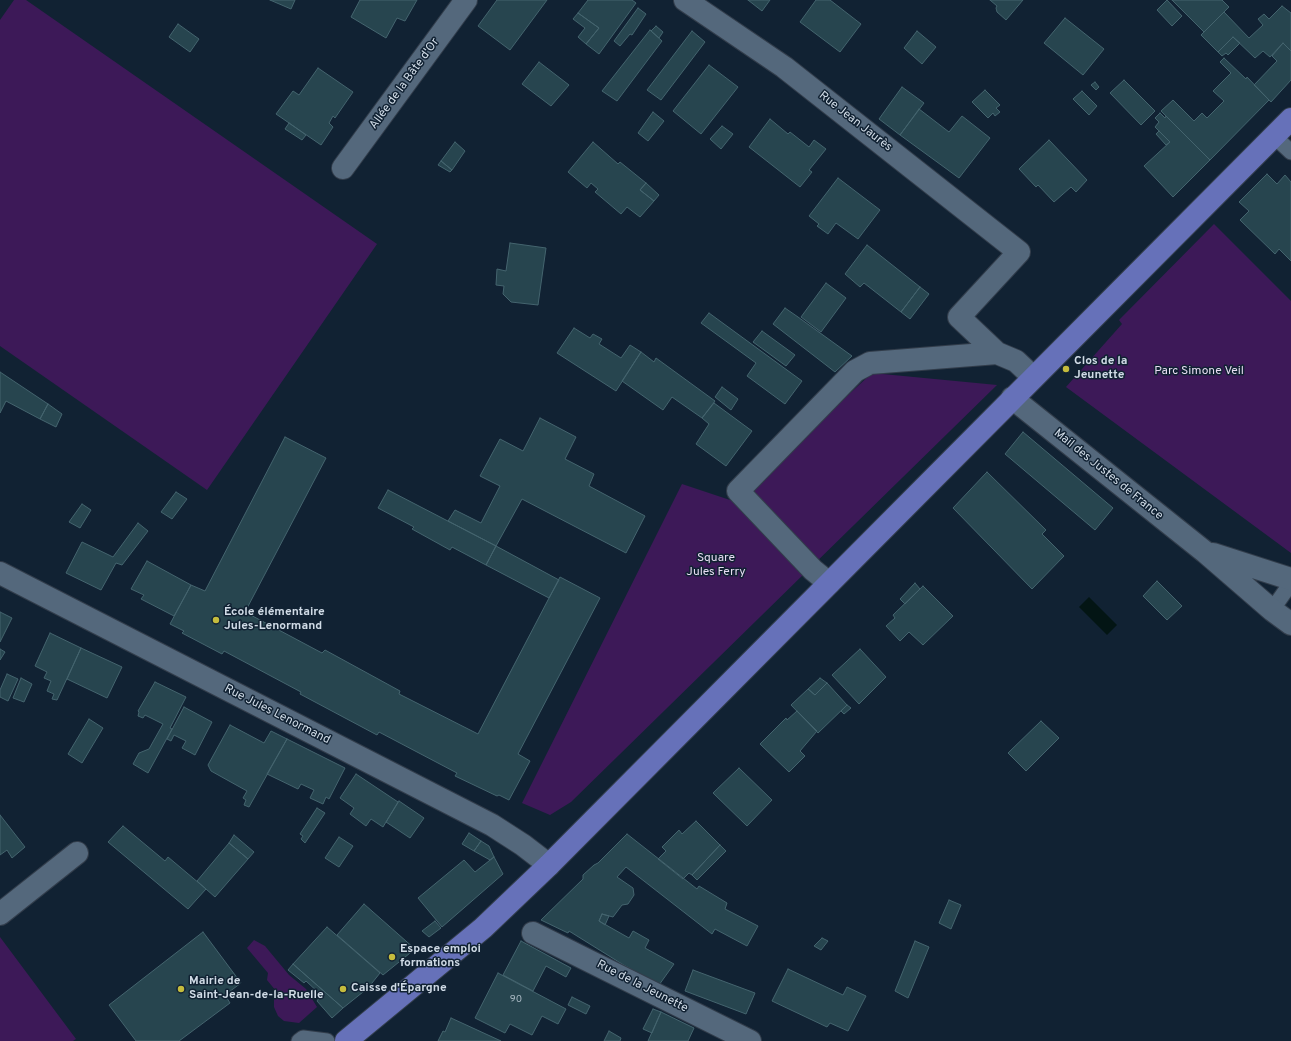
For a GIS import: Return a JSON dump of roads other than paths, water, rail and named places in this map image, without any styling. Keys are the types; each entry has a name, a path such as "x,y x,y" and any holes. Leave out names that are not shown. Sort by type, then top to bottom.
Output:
{"main road":[{"path":"346,1041 365,1032 483,928 549,865 1291,119"}],"street":[{"name":"Allée de la Bâte d'Or","path":"343,168 466,0"},
{"name":"Rue Jean Jaurès","path":"685,0 784,66 1019,252 958,317 998,353"},
{"path":"829,583 813,570 738,492 855,371 870,363 998,353 1016,361 1033,377"},
{"name":"Mail des Justes de France","path":"1012,398 1205,552 1272,610 1291,624"},
{"name":"Mail des Justes de France","path":"1205,552 1291,579"},
{"name":"Rue Jules Lenormand","path":"0,572 492,825 510,836 549,865"},
{"path":"0,914 77,853"},
{"name":"Rue de la Jeunette","path":"533,933 750,1041"}],"lane":[{"path":"1274,136 1291,152"},
{"path":"1272,610 1291,583"},
{"path":"300,1041 303,1038 327,1041"}],"place":[{"name":"Clos de la Jeunette","path":"1066,369"},
{"name":"École élémentaire Jules-Lenormand","path":"216,620"},
{"name":"Espace emploi formations","path":"392,957"},
{"name":"Mairie de Saint-Jean-de-la-Ruelle","path":"181,989"},
{"name":"Caisse d'Épargne","path":"343,989"}],"park label":[{"name":"Parc Simone Veil","path":"1199,372"},
{"name":"Square Jules Ferry","path":"716,566"}]}
